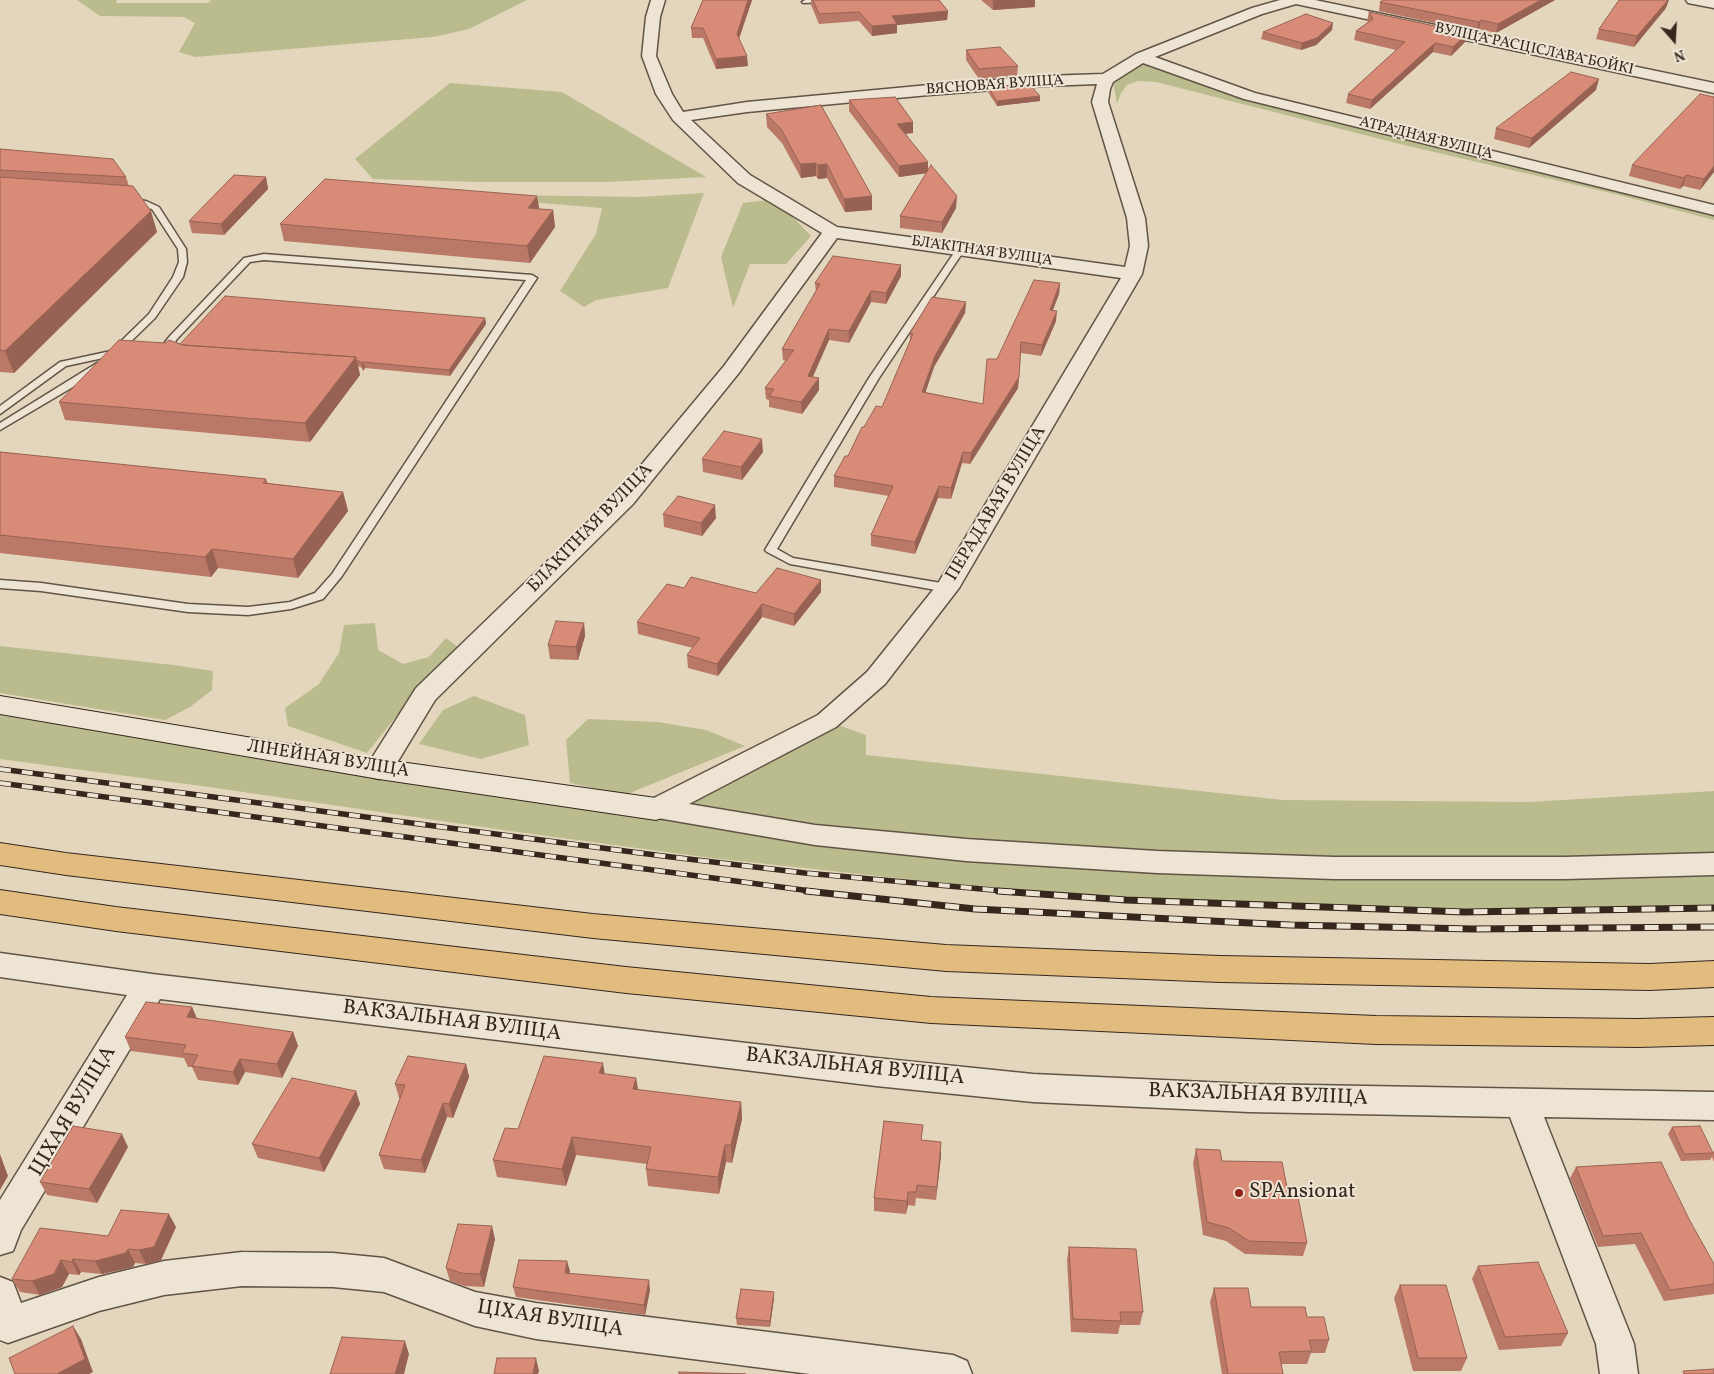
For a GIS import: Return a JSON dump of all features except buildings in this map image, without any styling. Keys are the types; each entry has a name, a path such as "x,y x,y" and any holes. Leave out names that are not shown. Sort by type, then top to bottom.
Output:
{"highway":[{"path":"0,854 66,864 593,926 946,958 1220,969 1650,977 1714,974"},
{"path":"0,902 116,919 616,979 931,1010 1376,1030 1638,1033 1714,1031"}],"street":[{"name":"БЛАКІТНАЯ ВУЛІЦА","path":"658,0 648,56 664,94 679,117 744,179 832,232 961,248 1133,274"},
{"path":"1107,79 1141,57 1260,6 1295,0"},
{"name":"ВУЛІЦА РАСЦІСЛАВА БОЙКІ","path":"1295,0 1714,88"},
{"path":"1693,0 1714,4"},
{"name":"АТРАДНАЯ ВУЛІЦА","path":"1141,57 1250,96 1714,210"},
{"name":"ВЯСНОВАЯ ВУЛІЦА","path":"679,117 747,107 929,90 1044,81 1107,79"},
{"name":"ПЕРАДАВАЯ ВУЛІЦА","path":"656,809 827,721 876,678 947,588 1133,274 1139,246 1136,218 1100,102 1102,89 1107,79"},
{"name":"БЛАКІТНАЯ ВУЛІЦА","path":"379,769 425,694 625,499 730,370 832,232"},
{"name":"ЛІНЕЙНАЯ ВУЛІЦА","path":"0,705 379,769 656,809"},
{"path":"656,809 815,835 966,850 1157,862 1334,868 1566,868 1714,864"},
{"name":"ВАКЗАЛЬНАЯ ВУЛІЦА","path":"0,965 152,986 866,1071 1033,1088 1249,1098 1714,1106"},
{"name":"ЦІХАЯ ВУЛІЦА","path":"0,1240 4,1226 140,1002 152,986"},
{"path":"1521,1102 1615,1344 1619,1374"},
{"name":"ЦІХАЯ ВУЛІЦА","path":"3,1317 164,1278 242,1269 333,1270 384,1275 475,1309 536,1321 953,1374"}],"lane":[{"path":"805,2 830,0"},
{"path":"0,427 80,379 114,353 152,316 178,277 183,262 182,249 155,208 143,203 124,202"},
{"path":"947,588 790,561 771,550 874,378 961,248"},
{"path":"0,584 41,587 188,608 248,611 291,605 319,596 336,576 532,278 264,257 247,260 170,342 168,351 182,356"},
{"path":"0,410 64,364 114,353"}],"green space":[{"path":"77,0 117,0 116,3 208,3 211,0 527,0 469,29 433,37 195,57 179,52 195,23 184,17 100,16"},
{"path":"1143,63 1205,83 1231,95 1401,139 1714,214 1714,220 1615,194 1404,145 1156,82 1138,81 1127,85 1121,93 1117,104 1113,81"},
{"path":"450,83 562,92 706,177 607,182 478,182 373,179 355,159"},
{"path":"704,193 668,288 596,300 584,307 560,291 596,234 602,208 433,194 639,197"},
{"path":"776,199 811,236 786,264 750,264 733,308 721,257 743,203"},
{"path":"375,623 378,650 403,664 429,657 446,638 462,650 413,695 367,753 288,726 285,708 319,684 339,653 344,625"},
{"path":"0,646 213,671 212,690 190,707 165,720 0,693"},
{"path":"474,696 525,715 529,745 481,759 419,744 443,710"},
{"path":"0,705 656,809 827,721 866,735 866,755 1283,800 1529,802 1714,791 1714,906 1395,909 1112,897 943,883 711,858 0,759"},
{"path":"588,719 658,722 706,730 745,746 625,795 570,783 566,740"}],"railway":[{"path":"0,769 663,856 805,873 1015,892"},
{"path":"0,783 818,892"},
{"path":"806,891 975,909 1290,925 1473,929 1714,927"},
{"path":"998,891 1126,900 1464,912 1714,908"}],"place":[{"name":"SPAnsionat","path":"1239,1193"}]}
